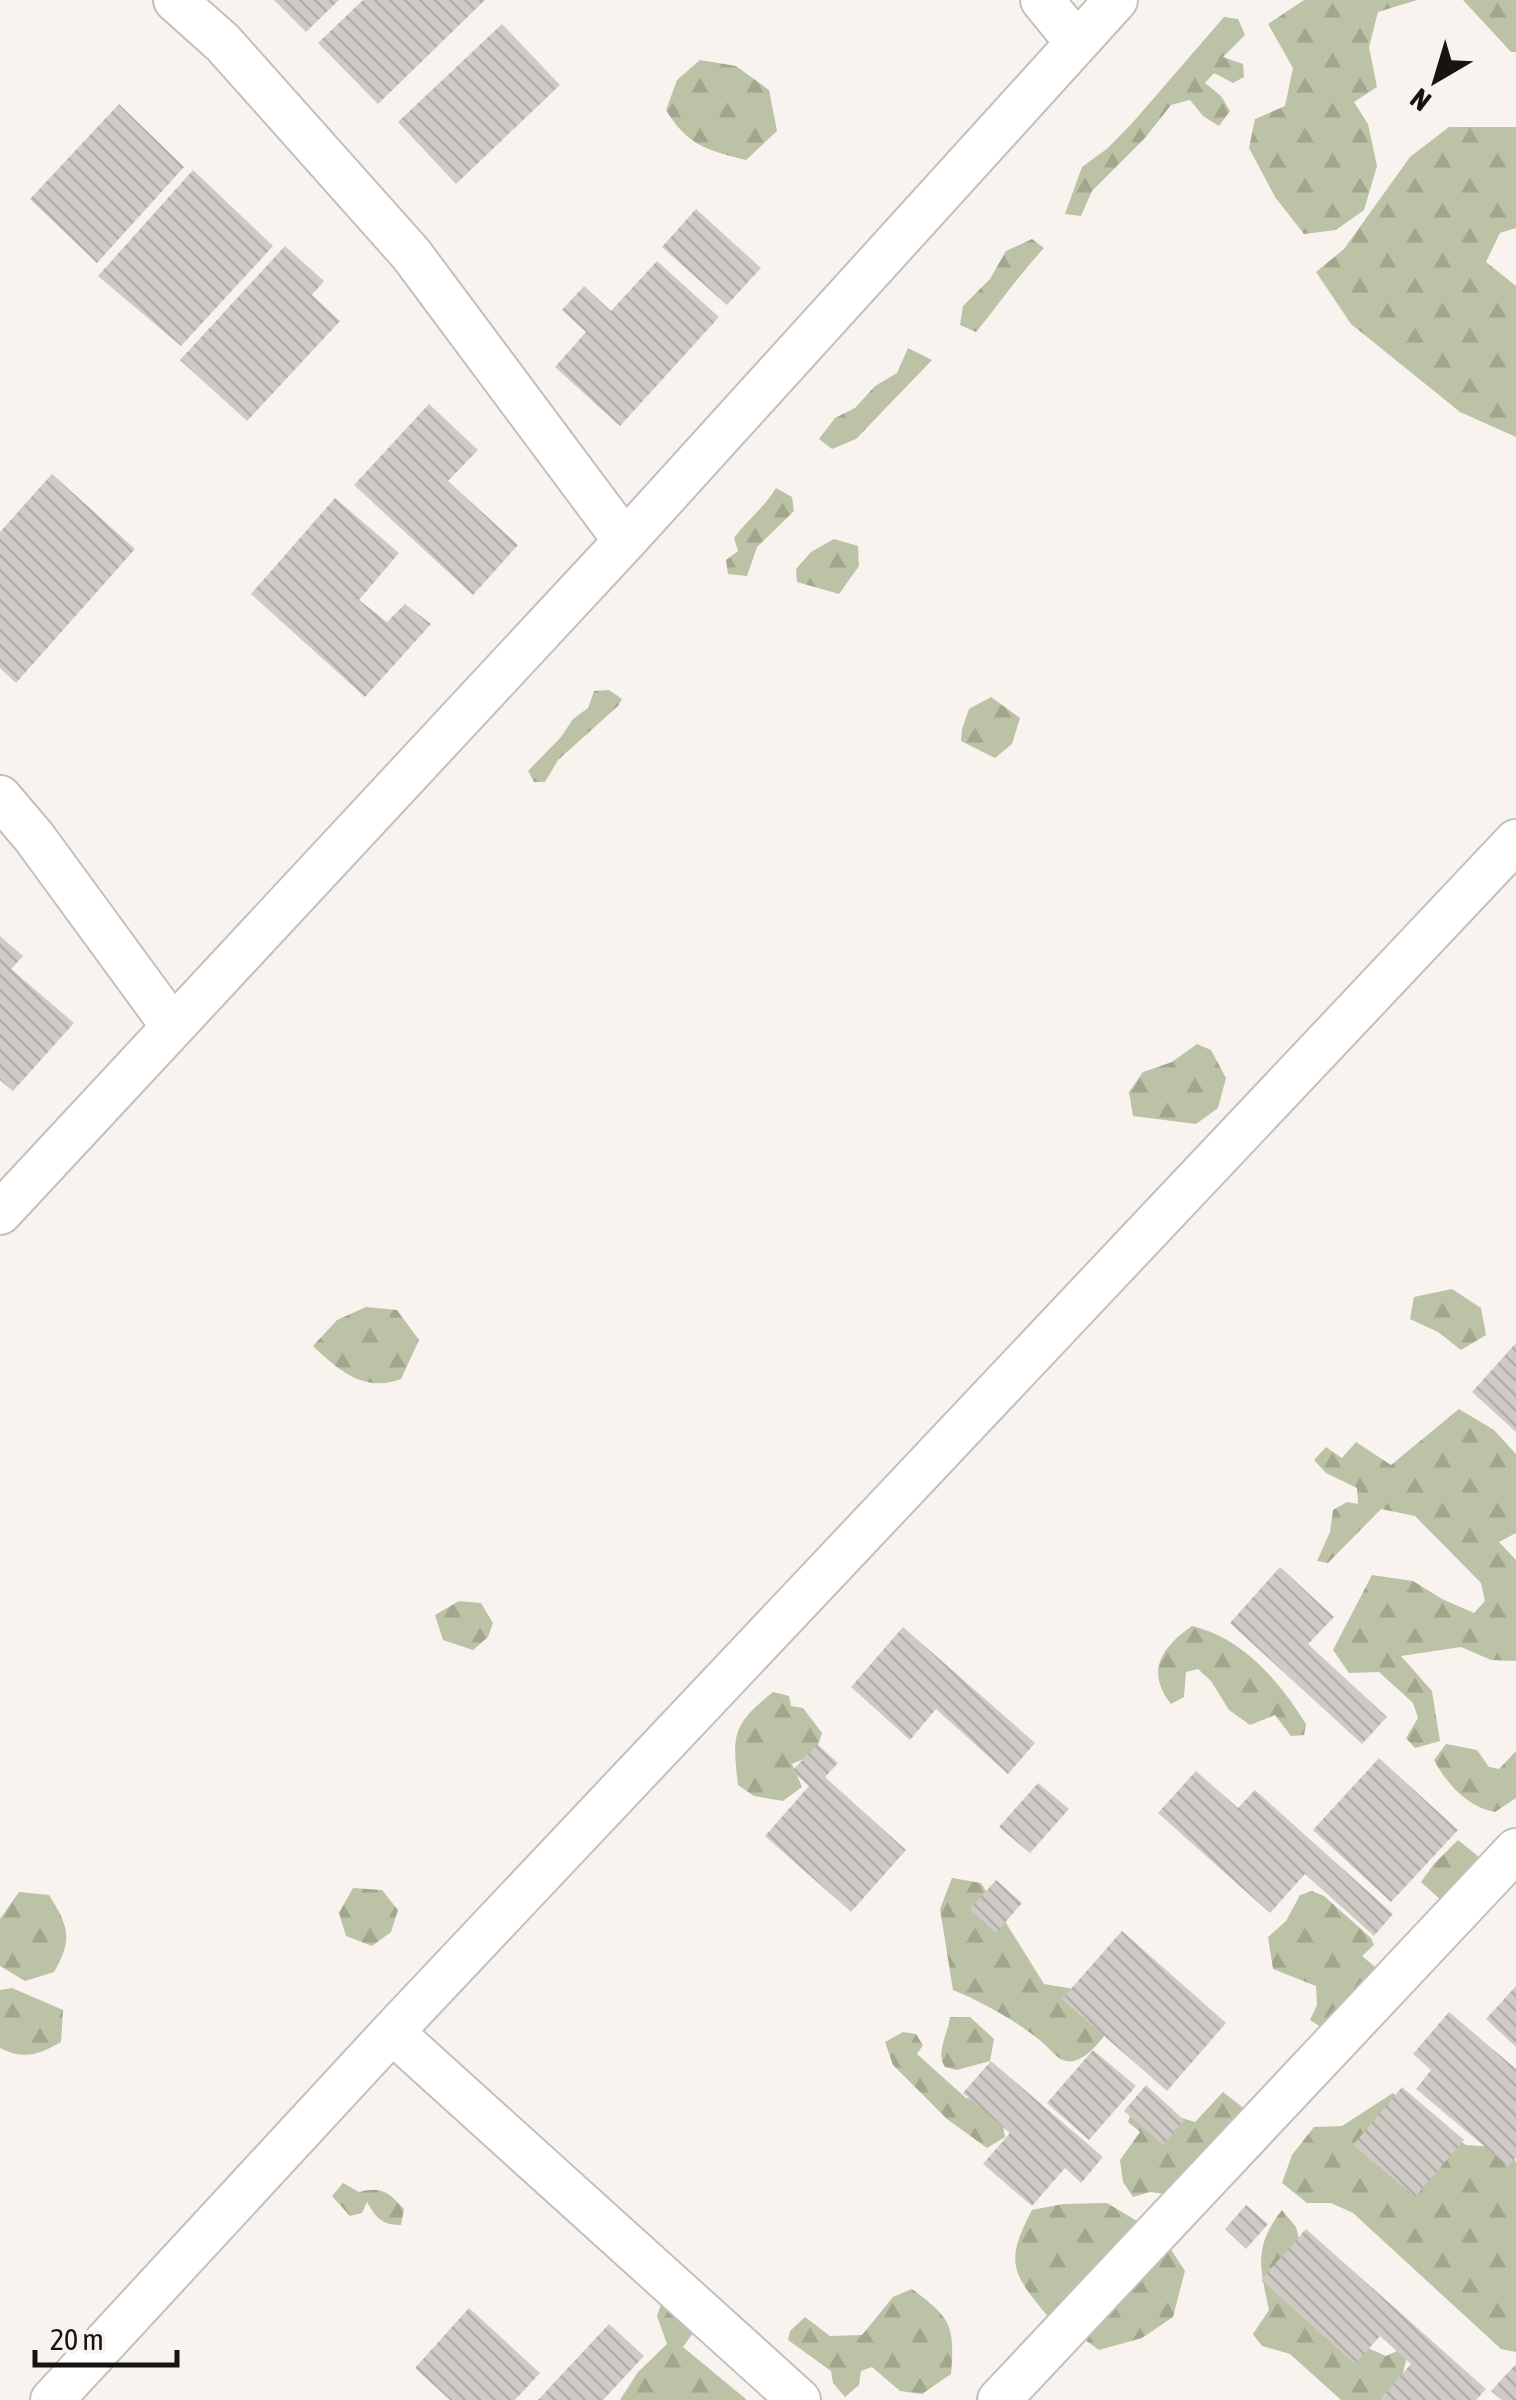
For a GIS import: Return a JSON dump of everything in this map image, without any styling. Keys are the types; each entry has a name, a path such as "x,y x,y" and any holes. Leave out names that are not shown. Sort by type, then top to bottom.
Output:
{"street":[{"path":"176,0 223,43 411,254 625,542"},
{"path":"1042,0 1077,43"},
{"path":"0,1213 625,542 1116,0"},
{"path":"0,796 173,1027"},
{"path":"52,2400 392,2032 1516,841"},
{"path":"998,2400 1516,1850"},
{"path":"392,2032 799,2400"}],"green space":[{"path":"1304,0 1417,0 1378,12 1369,47 1377,87 1354,102 1368,124 1377,166 1364,210 1336,230 1304,234 1275,197 1249,148 1255,119 1285,106 1293,68 1268,24"},
{"path":"1463,0 1516,0 1516,52 1511,52"},
{"path":"1224,17 1238,19 1245,35 1223,57 1243,64 1244,77 1233,83 1214,73 1205,83 1221,96 1230,111 1219,126 1203,116 1190,100 1171,105 1145,138 1092,191 1081,216 1065,214 1082,167 1134,121"},
{"path":"700,60 736,66 769,90 777,131 746,160 700,145 682,132 666,110 677,80"},
{"path":"1449,127 1516,127 1516,228 1500,233 1486,262 1516,286 1516,437 1460,412 1351,324 1316,272 1344,249 1410,157"},
{"path":"1032,239 1044,248 976,332 960,325 963,306 990,279 1006,251"},
{"path":"908,348 932,360 856,439 832,449 819,439 835,418 855,408 875,386 897,373"},
{"path":"776,488 792,497 794,511 757,547 747,576 728,574 726,560 738,551 734,538"},
{"path":"834,539 858,546 859,566 839,594 797,582 796,569 811,552"},
{"path":"609,690 622,699 618,706 558,760 545,782 534,782 528,771 573,719 588,708 594,691"},
{"path":"991,697 1020,718 1012,744 995,758 961,741 969,709"},
{"path":"1197,1044 1211,1050 1226,1078 1218,1108 1196,1124 1133,1116 1129,1092 1143,1072 1172,1062"},
{"path":"1452,1289 1481,1308 1486,1335 1461,1350 1438,1332 1410,1319 1414,1297"},
{"path":"366,1307 397,1310 419,1340 401,1379 376,1383 353,1377 313,1346 337,1320"},
{"path":"1459,1409 1494,1430 1516,1454 1516,1533 1499,1542 1516,1560 1516,1661 1491,1660 1461,1647 1401,1656 1432,1691 1440,1741 1415,1748 1406,1738 1418,1718 1413,1703 1379,1672 1349,1673 1333,1650 1372,1575 1413,1581 1474,1613 1485,1601 1481,1583 1415,1516 1381,1509 1328,1563 1317,1561 1330,1532 1333,1510 1347,1502 1358,1504 1357,1488 1326,1473 1314,1460 1326,1447 1342,1458 1356,1442 1391,1465"},
{"path":"459,1601 481,1603 493,1623 488,1637 473,1650 443,1640 435,1615"},
{"path":"1192,1626 1228,1640 1258,1663 1306,1724 1304,1735 1291,1736 1275,1715 1250,1725 1229,1710 1211,1681 1198,1669 1186,1672 1184,1697 1171,1704 1159,1681 1160,1660 1172,1642"},
{"path":"773,1692 789,1696 791,1706 803,1708 822,1733 815,1754 792,1764 802,1787 783,1801 754,1796 738,1785 736,1768 736,1742 742,1722"},
{"path":"1446,1744 1477,1750 1489,1767 1499,1769 1516,1751 1516,1798 1495,1812 1467,1800 1434,1760"},
{"path":"1458,1840 1484,1861 1443,1902 1421,1882"},
{"path":"952,1878 981,1883 1044,1984 1074,1989 1109,2030 1085,2056 1074,2061 1060,2058 1011,2020 953,1990 940,1909"},
{"path":"353,1888 382,1890 398,1910 391,1932 372,1946 346,1936 339,1913"},
{"path":"1312,1891 1324,1896 1371,1938 1374,1945 1362,1956 1374,1966 1384,1993 1324,2029 1310,2020 1317,2005 1316,1986 1273,1969 1268,1937 1286,1921 1300,1895"},
{"path":"19,1892 49,1895 66,1933 64,1951 54,1972 25,1981 0,1966 0,1919"},
{"path":"12,1988 63,2010 61,2042 31,2054 0,2048 0,1990"},
{"path":"950,2017 970,2017 994,2039 990,2061 957,2070 945,2067 942,2049"},
{"path":"903,2032 916,2034 923,2045 917,2054 966,2098 986,2101 1001,2112 1005,2137 987,2148 947,2119 893,2065 885,2042"},
{"path":"1223,2092 1259,2120 1202,2199 1150,2192 1133,2197 1123,2182 1120,2160 1140,2132 1128,2122 1131,2113 1147,2107 1195,2122"},
{"path":"1393,2093 1466,2145 1510,2148 1516,2163 1516,2352 1501,2349 1353,2213 1331,2203 1307,2203 1282,2183 1292,2155 1314,2127 1342,2126"},
{"path":"343,2183 359,2192 379,2190 389,2195 404,2209 401,2225 380,2220 367,2202 362,2213 350,2216 332,2196"},
{"path":"1107,2203 1162,2236 1185,2271 1173,2317 1142,2338 1099,2350 1063,2324 1053,2323 1022,2282 1015,2259 1032,2210 1063,2204"},
{"path":"1282,2210 1368,2348 1386,2356 1399,2350 1407,2357 1396,2400 1341,2400 1290,2354 1262,2346 1253,2334 1269,2310 1261,2258 1266,2235"},
{"path":"912,2289 943,2316 951,2333 951,2374 922,2394 900,2391 872,2367 861,2371 859,2385 845,2397 833,2383 831,2371 788,2340 790,2331 805,2317 830,2336 862,2335 893,2297"},
{"path":"663,2299 695,2330 683,2347 747,2400 620,2400 638,2372 667,2344 657,2316"}],"building":[{"path":"274,0 339,0 306,32"},
{"path":"363,0 485,0 378,104 318,43"},
{"path":"502,24 560,85 456,184 398,122"},
{"path":"119,104 184,167 97,263 30,199"},
{"path":"193,170 273,246 181,346 98,276"},
{"path":"696,209 761,268 727,305 662,247"},
{"path":"285,246 324,281 312,295 340,321 247,421 180,360"},
{"path":"657,261 719,317 620,426 555,367 586,332 562,310 584,286 611,311"},
{"path":"429,404 478,450 448,481 518,545 473,595 354,485"},
{"path":"52,474 135,549 16,683 0,668 0,532"},
{"path":"335,498 399,553 359,600 387,622 405,604 431,624 365,697 251,594"},
{"path":"0,936 23,956 11,969 74,1023 13,1091 0,1080"},
{"path":"1516,1343 1516,1432 1472,1392"},
{"path":"1280,1567 1334,1617 1308,1644 1387,1717 1362,1744 1230,1623"},
{"path":"903,1627 1035,1743 1008,1774 936,1709 910,1740 851,1687"},
{"path":"817,1744 838,1763 825,1777 906,1850 851,1912 765,1836 809,1786 792,1771"},
{"path":"1379,1758 1458,1830 1391,1902 1313,1830"},
{"path":"1196,1771 1238,1808 1255,1790 1393,1914 1374,1936 1305,1874 1270,1913 1158,1813"},
{"path":"1038,1783 1069,1809 1030,1853 999,1827"},
{"path":"996,1880 1022,1903 996,1933 970,1909"},
{"path":"1122,1931 1226,2023 1167,2091 1062,1999"},
{"path":"1516,1986 1516,2047 1486,2019"},
{"path":"1449,2012 1516,2069 1516,2157 1508,2166 1416,2089 1431,2070 1413,2054"},
{"path":"1093,2050 1136,2086 1089,2140 1047,2103"},
{"path":"991,2061 1103,2157 1081,2183 1065,2168 1032,2206 983,2164 1010,2133 963,2093"},
{"path":"1146,2085 1184,2120 1163,2145 1124,2111"},
{"path":"1402,2087 1464,2140 1415,2197 1353,2145"},
{"path":"1246,2205 1268,2224 1246,2249 1225,2229"},
{"path":"1306,2229 1486,2389 1476,2400 1379,2400 1411,2364 1380,2336 1355,2364 1261,2280"},
{"path":"469,2308 540,2373 515,2400 450,2400 415,2368"},
{"path":"609,2324 644,2356 603,2400 538,2400"},
{"path":"1516,2364 1516,2400 1502,2400 1491,2391"}]}
